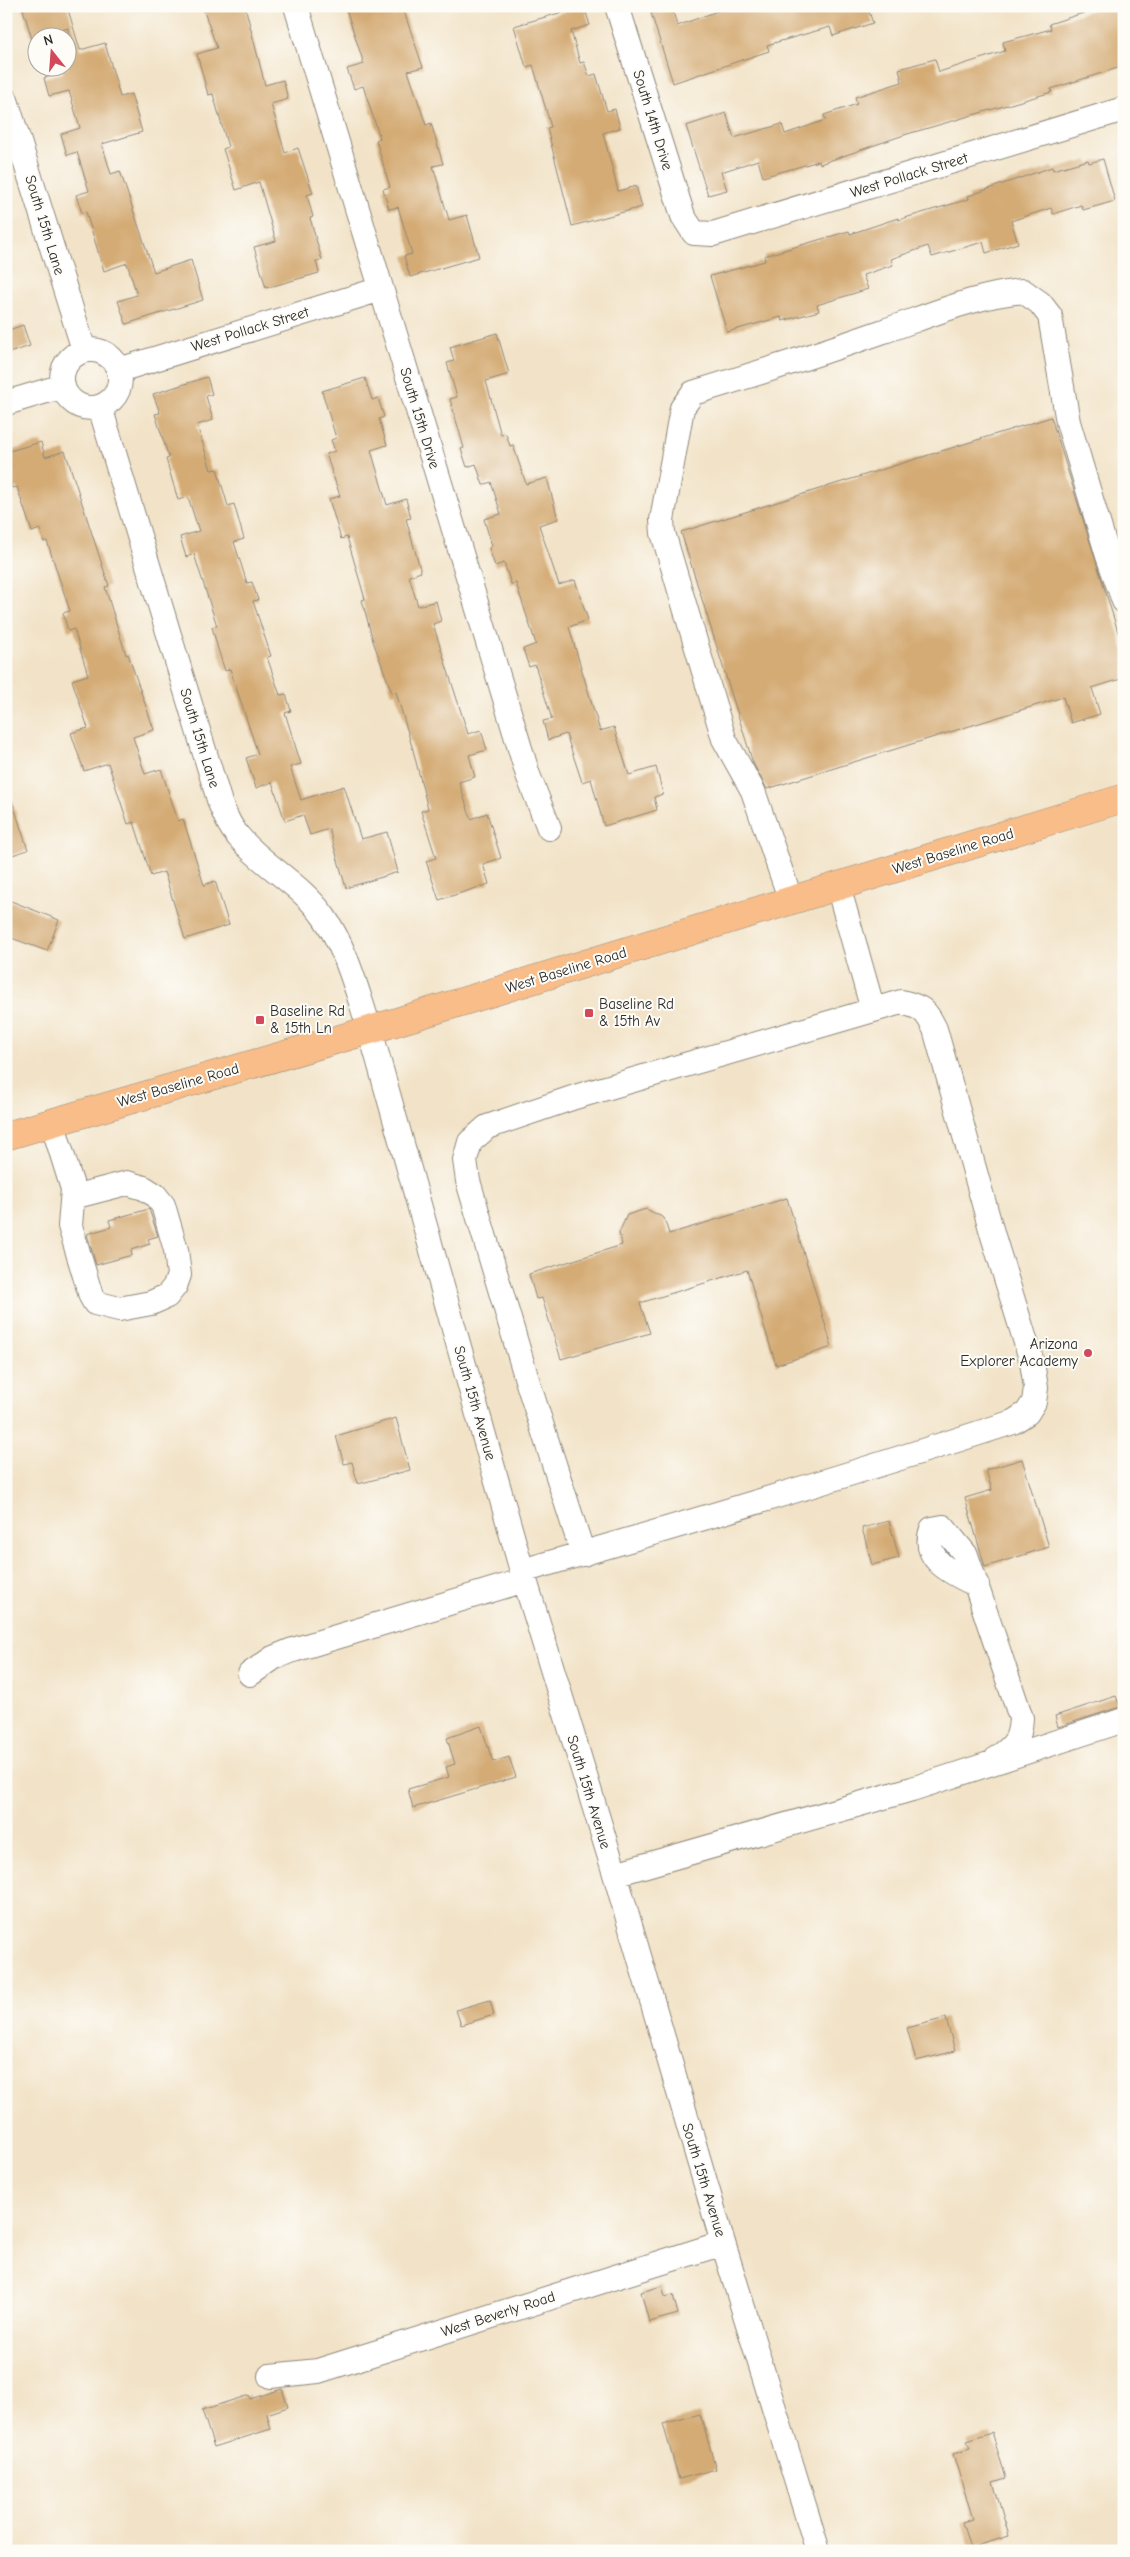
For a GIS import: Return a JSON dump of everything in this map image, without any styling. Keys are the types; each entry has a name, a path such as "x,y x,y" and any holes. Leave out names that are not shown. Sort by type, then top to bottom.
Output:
{"main road":[{"name":"West Baseline Road","path":"6,1136 370,1030 1124,798"}],"street":[{"name":"South 15th Drive","path":"296,6 528,775 549,828"},
{"name":"South 14th Drive","path":"617,6 683,216 694,233"},
{"name":"South 15th Lane","path":"6,100 84,350"},
{"name":"West Pollack Street","path":"694,233 713,234 1124,109"},
{"name":"West Pollack Street","path":"119,370 382,289"},
{"path":"792,901 753,791 724,739 663,533 662,520 682,408 693,393 816,355 1005,292 1023,291 1040,304 1050,316 1068,422 1108,556 1124,601"},
{"path":"84,350 102,351 110,355 119,370 120,380 114,396 100,407 84,407 76,404 65,393 62,386 66,364 84,350"},
{"path":"6,403 62,386"},
{"name":"South 15th Lane","path":"100,407 220,803 228,823 239,838 306,896 324,917 346,960 370,1030"},
{"path":"838,886 873,1010"},
{"path":"250,1674 273,1658 290,1651 523,1576 647,1533 767,1500 1013,1422 1027,1413 1034,1402 1036,1388 1032,1362 993,1236 935,1029 928,1014 917,1006 902,1002 575,1097 487,1127 470,1142 465,1160 468,1181 528,1383 583,1554"},
{"name":"South 15th Avenue","path":"370,1030 523,1576 615,1874 723,2242 818,2551"},
{"path":"52,1122 73,1188 70,1226 91,1296 95,1303 119,1310 151,1303 166,1296 175,1286 179,1275 179,1263 163,1206 155,1195 144,1188 127,1184 73,1197"},
{"path":"977,1585 1021,1718 1020,1736 1007,1751 988,1764"},
{"path":"615,1874 912,1789 1124,1720"},
{"name":"West Beverly Road","path":"270,2376 318,2371 723,2242"}],"building":[{"path":"22,6 67,6 74,28 68,28 29,28"},
{"path":"202,6 245,6 265,85 283,80 288,99 271,104 285,153 298,148 313,193 307,195 313,217 310,218 322,260 316,261 319,273 266,288 254,247 276,241 259,182 236,190 223,149 228,147 213,94 208,95 197,54 217,48"},
{"path":"345,6 402,6 423,67 408,71 426,125 431,123 443,164 433,166 449,220 467,215 479,257 410,277 404,256 412,254 398,207 389,209 383,189 390,187 376,140 380,138 363,86 354,89 347,69 364,64"},
{"path":"584,6 590,25 571,31 580,63 584,62 589,76 596,74 607,111 615,109 620,128 603,133 618,191 636,186 642,207 572,226 547,128 551,127 533,65 526,67 514,26"},
{"path":"731,6 867,6 873,23 833,36 830,27 767,45 769,51 673,83 651,13 672,7 677,26"},
{"path":"1105,6 1124,6 1124,66 1051,89 1052,92 904,135 820,164 819,161 763,177 758,160 721,172 727,190 708,195 686,126 726,113 734,138 782,124 785,134 826,120 824,115 857,104 855,97 902,82 899,69 935,59 939,72 1005,51 1003,42 1051,29 1049,24"},
{"path":"78,43 80,50 105,43 120,97 131,94 142,132 102,144 111,174 120,171 154,272 191,260 203,300 126,324 118,301 137,295 127,263 104,271 86,212 82,213 76,195 89,191 77,152 67,155 61,134 80,128 69,91 49,96 44,78 78,78"},
{"path":"1103,159 1115,201 1083,210 1081,205 1053,214 1051,208 1011,221 1018,243 986,253 983,242 932,257 928,246 891,259 893,265 863,275 868,289 817,305 819,311 782,321 781,317 727,332 710,276 765,261 764,256 849,231 850,234 898,218 898,220 969,199 968,196 1052,167 1053,170 1088,160 1089,163"},
{"path":"23,325 30,346 6,354 6,331"},
{"path":"497,333 509,374 486,381 501,435 506,434 510,446 513,445 526,484 547,478 558,519 539,525 559,585 575,580 588,620 569,627 600,731 614,727 629,775 656,767 663,794 654,797 657,810 604,826 591,779 582,782 566,734 548,740 543,721 552,719 535,665 529,667 523,649 536,644 516,583 511,584 504,563 495,566 489,548 492,546 484,519 501,514 491,482 483,485 476,464 467,467 461,449 464,448 450,399 457,397 447,363 454,361 450,347"},
{"path":"207,377 212,394 206,396 213,420 197,425 211,470 217,469 228,506 234,504 244,539 234,542 247,583 252,582 258,600 253,601 271,656 267,657 280,695 286,694 291,711 285,713 301,764 290,767 301,800 344,786 361,839 387,832 398,872 346,888 329,829 310,835 303,815 285,821 272,782 256,788 246,758 258,754 230,669 225,671 212,627 217,626 194,554 186,557 180,537 199,531 188,497 178,500 166,459 169,458 155,414 160,413 153,394"},
{"path":"365,378 372,400 378,398 384,417 379,419 387,445 371,450 387,505 406,499 411,518 406,519 421,572 409,576 418,606 436,601 441,621 433,624 468,734 481,730 487,750 469,755 475,777 459,782 471,819 487,813 501,858 483,864 489,884 439,900 426,861 436,858 421,811 428,809 413,750 396,692 392,693 373,641 362,600 365,599 347,537 341,539 329,499 340,496 326,454 335,451 331,440 336,438 322,391"},
{"path":"1051,417 1124,651 1124,678 1092,688 1100,714 1071,723 1063,697 767,789 753,763 681,532"},
{"path":"41,442 45,457 65,451 109,586 105,587 126,655 128,654 154,730 133,737 145,774 161,769 178,821 183,819 204,885 215,881 229,925 185,939 164,872 151,876 134,822 128,824 108,763 84,771 71,733 88,728 72,680 88,675 74,629 68,631 63,613 70,611 47,541 44,542 40,529 32,532 17,487 12,488 6,468 6,452"},
{"path":"9,792 28,850 6,857 6,793"},
{"path":"6,899 59,920 47,951 6,936"},
{"path":"787,1198 832,1347 776,1365 747,1270 640,1303 650,1333 561,1359 542,1298 536,1299 529,1274 622,1245 619,1233 627,1215 646,1209 664,1218 669,1234"},
{"path":"149,1209 158,1236 148,1239 150,1244 131,1250 132,1255 96,1265 87,1234 111,1227 109,1220"},
{"path":"396,1418 410,1470 358,1484 352,1462 344,1464 336,1436"},
{"path":"1022,1459 1049,1547 985,1567 965,1498 992,1490 986,1470"},
{"path":"889,1521 899,1558 872,1565 862,1528"},
{"path":"1116,1696 1120,1707 1058,1727 1055,1716"},
{"path":"481,1726 493,1762 509,1757 516,1777 413,1808 408,1789 449,1777 446,1767 455,1764 447,1738"},
{"path":"490,2000 494,2015 461,2025 456,2010"},
{"path":"946,2018 955,2051 916,2061 907,2028"},
{"path":"662,2286 665,2297 673,2295 678,2314 649,2322 641,2292"},
{"path":"282,2389 288,2407 267,2414 271,2429 214,2447 202,2410 249,2395 250,2399"},
{"path":"700,2414 716,2469 679,2479 663,2424"},
{"path":"992,2433 1006,2478 993,2482 1009,2536 970,2548 962,2522 973,2519 953,2454 970,2449 967,2441"}],"place":[{"name":"Baseline Rd & 15th Av","path":"589,1013"},
{"name":"Baseline Rd & 15th Ln","path":"260,1020"},
{"name":"Arizona Explorer Academy","path":"1088,1353"}]}
